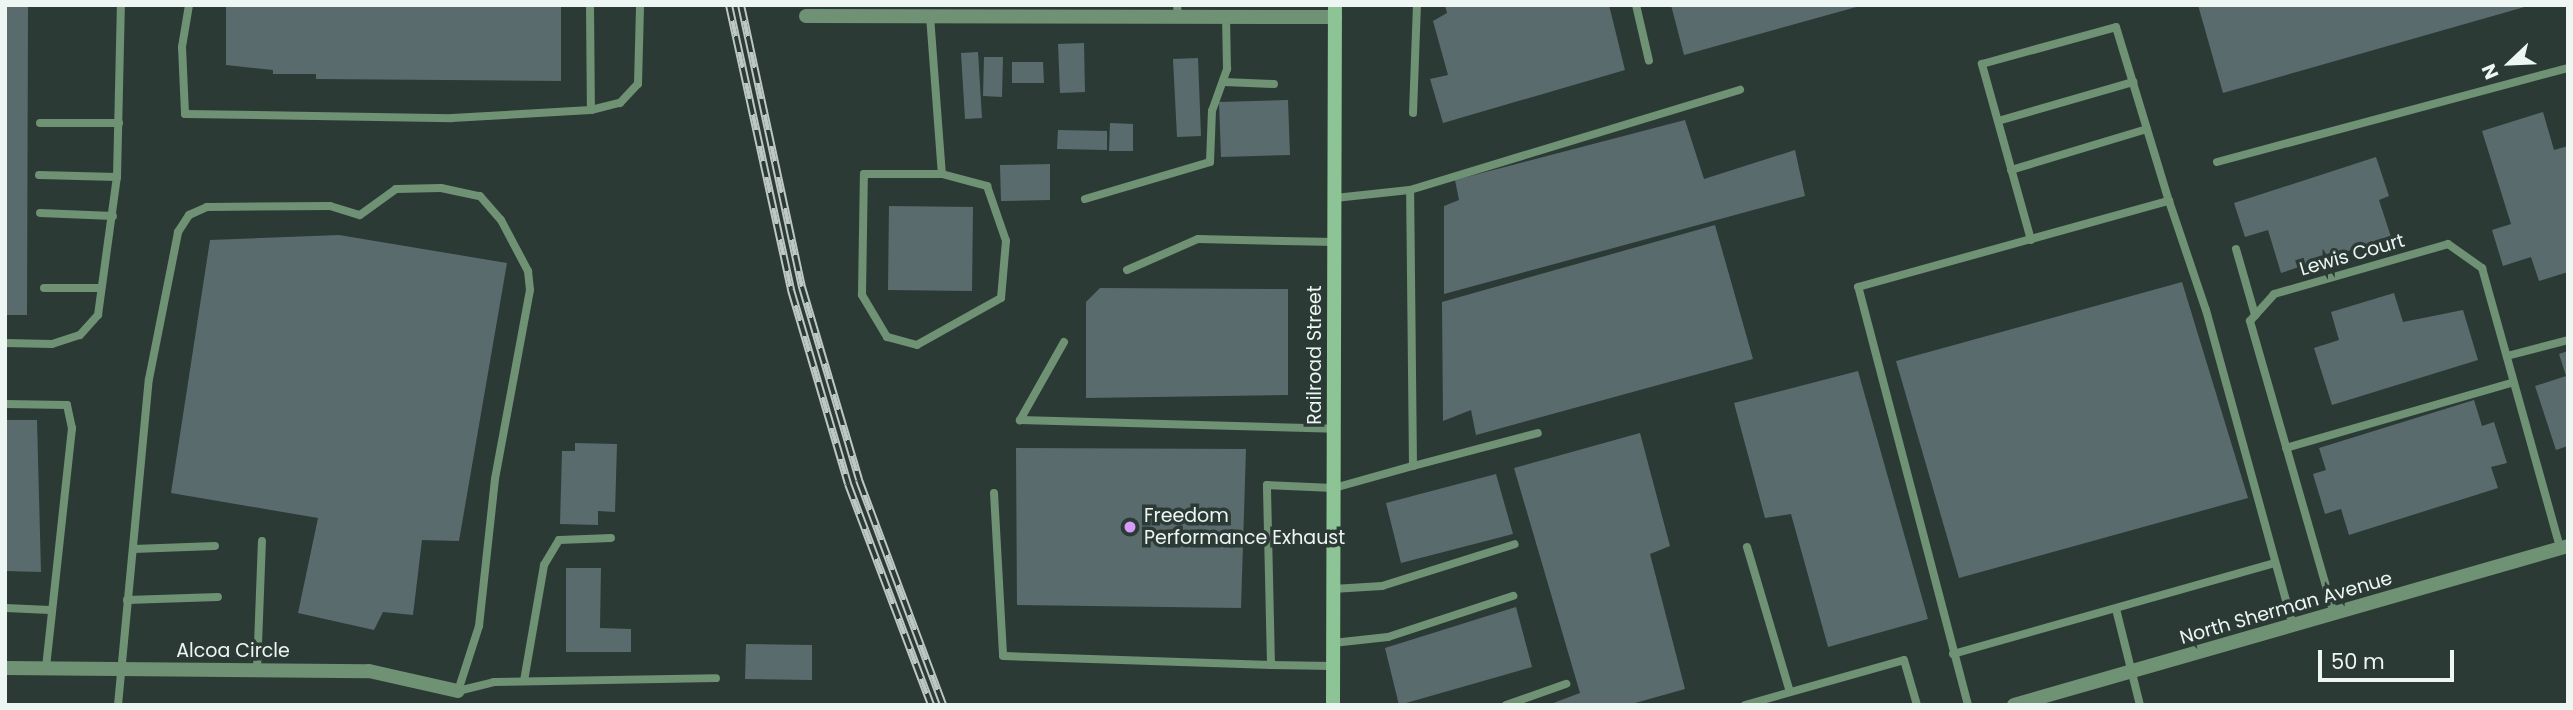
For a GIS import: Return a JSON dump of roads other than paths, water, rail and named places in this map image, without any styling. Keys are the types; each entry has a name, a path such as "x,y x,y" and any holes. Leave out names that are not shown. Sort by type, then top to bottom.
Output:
{"main road":[{"name":"Railroad Street","path":"1333,705 1335,11"}],"street":[{"path":"806,16 1177,11 1226,17 1335,11"},
{"name":"North Sherman Avenue","path":"2014,705 2564,547"},
{"name":"Alcoa Circle","path":"5,668 369,671 458,691"}],"lane":[{"path":"5,343 52,344 80,335 98,315 117,177 121,5"},
{"path":"189,5 182,47 185,114 452,118 591,110 620,103 638,84 640,5"},
{"path":"590,5 591,110"},
{"path":"1413,113 1417,5"},
{"path":"1636,5 1649,61"},
{"path":"930,16 942,174"},
{"path":"1085,199 1210,162 1212,110 1224,82 1226,17"},
{"path":"2031,240 1982,64 2116,27 2169,201 2206,310 2293,625"},
{"path":"2217,162 2568,68"},
{"path":"1224,82 1274,84"},
{"path":"1997,121 2133,82"},
{"path":"1335,198 1410,190 1740,90"},
{"path":"40,123 119,123"},
{"path":"2011,170 2147,129"},
{"path":"864,174 942,174 986,186 1006,241 1001,298 917,345 887,337 862,295 864,174"},
{"path":"39,175 117,177"},
{"path":"118,705 119,669 149,379 178,232 189,215 207,207 330,206 360,215 396,189 441,188 480,196 517,249 528,271 530,290 495,479 479,626 458,691"},
{"path":"1410,190 1413,466"},
{"path":"1968,705 1858,287 2169,201"},
{"path":"40,213 113,216"},
{"path":"1127,270 1198,239 1335,242"},
{"name":"Lewis Court","path":"2255,315 2274,293 2448,244 2482,268 2564,547"},
{"path":"2236,249 2255,315 2250,321 2334,614"},
{"path":"44,288 101,288"},
{"path":"2507,356 2568,340"},
{"path":"1064,342 1020,420 1334,429"},
{"path":"2286,448 2514,382"},
{"path":"5,404 67,405 72,428 50,610 46,669"},
{"path":"1271,665 1267,485 1334,488 1538,433"},
{"path":"994,493 1003,656 1333,666"},
{"path":"524,681 544,565 559,540 611,538"},
{"path":"257,670 262,541"},
{"path":"1333,589 1382,586 1515,544"},
{"path":"133,549 215,546"},
{"path":"1747,547 1790,692"},
{"path":"1953,654 2274,563"},
{"path":"1333,643 1388,637 1513,596"},
{"path":"127,600 218,597"},
{"path":"5,608 50,610"},
{"path":"2116,609 2140,705"},
{"path":"1750,704 1903,660 1917,705"},
{"path":"458,691 494,682 716,678"},
{"path":"1506,705 1566,684"}],"railway":[{"path":"729,5 791,290 848,484 931,705"},
{"path":"741,5 802,287 859,480 943,705"}],"place":[{"name":"Freedom Performance Exhaust","path":"1130,527"}]}
